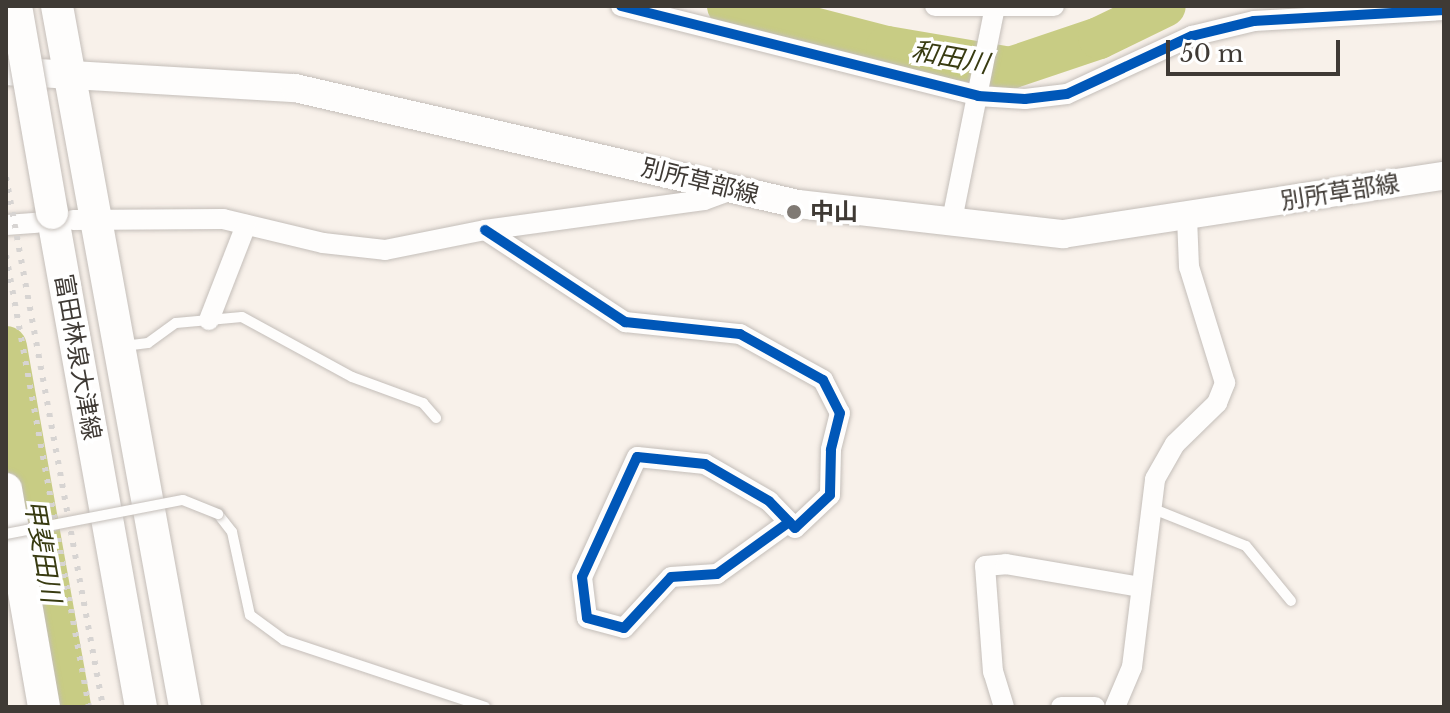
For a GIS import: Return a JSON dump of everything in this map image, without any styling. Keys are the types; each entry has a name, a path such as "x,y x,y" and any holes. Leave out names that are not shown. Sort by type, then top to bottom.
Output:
{"main road":[{"name":"富田林泉大津線","path":"16,6 65,219 141,707"},
{"path":"57,6 69,72 65,219 122,346 185,707"},
{"name":"別所草部線","path":"6,71 69,72 295,88 731,190 854,214 1063,234 1444,176"},
{"path":"6,489 44,707"}],"street":[{"path":"621,6 979,91 1025,99 1067,94 1192,36 1254,21 1444,10"},
{"path":"935,6 994,10 1054,6"},
{"path":"951,225 994,10"},
{"path":"6,225 65,219 223,219 323,243 385,250 485,230 704,200 731,190"},
{"path":"1115,707 1132,667 1149,507 1155,479 1175,444 1217,403 1225,383 1189,267 1187,217"},
{"path":"209,320 246,225"},
{"path":"485,230 625,322 740,334 823,380 840,413 831,450 830,495 795,528 769,501 705,464 637,457 582,577 587,618 624,628 671,577 717,574 789,522"},
{"path":"1004,707 993,672 985,566 1006,564 1140,587"},
{"path":"1061,707 1095,707"}],"lane":[{"path":"122,346 148,343 176,323 242,317 352,377 423,403 436,418"},
{"path":"6,534 183,500 218,514 232,532 250,615 284,640 485,707"},
{"path":"1149,507 1246,546 1291,601"}],"waterway":[{"name":"和田川","path":"728,6 887,47 1010,68 1099,38 1165,6"},
{"name":"甲斐田川","path":"6,347 70,707"}],"railway":[{"path":"6,177 103,707"},
{"path":"6,255 89,707"}],"cycle path":[{"path":"621,6 978,96 1025,99 1067,94 1192,36 1254,21 1444,10"},
{"path":"485,230 625,322 740,334 823,380 840,413 831,450 830,495 795,528 769,501 705,464 637,457 582,577 587,618 624,628 671,577 717,574 789,522"}],"place":[{"name":"中山","path":"794,212"}]}
